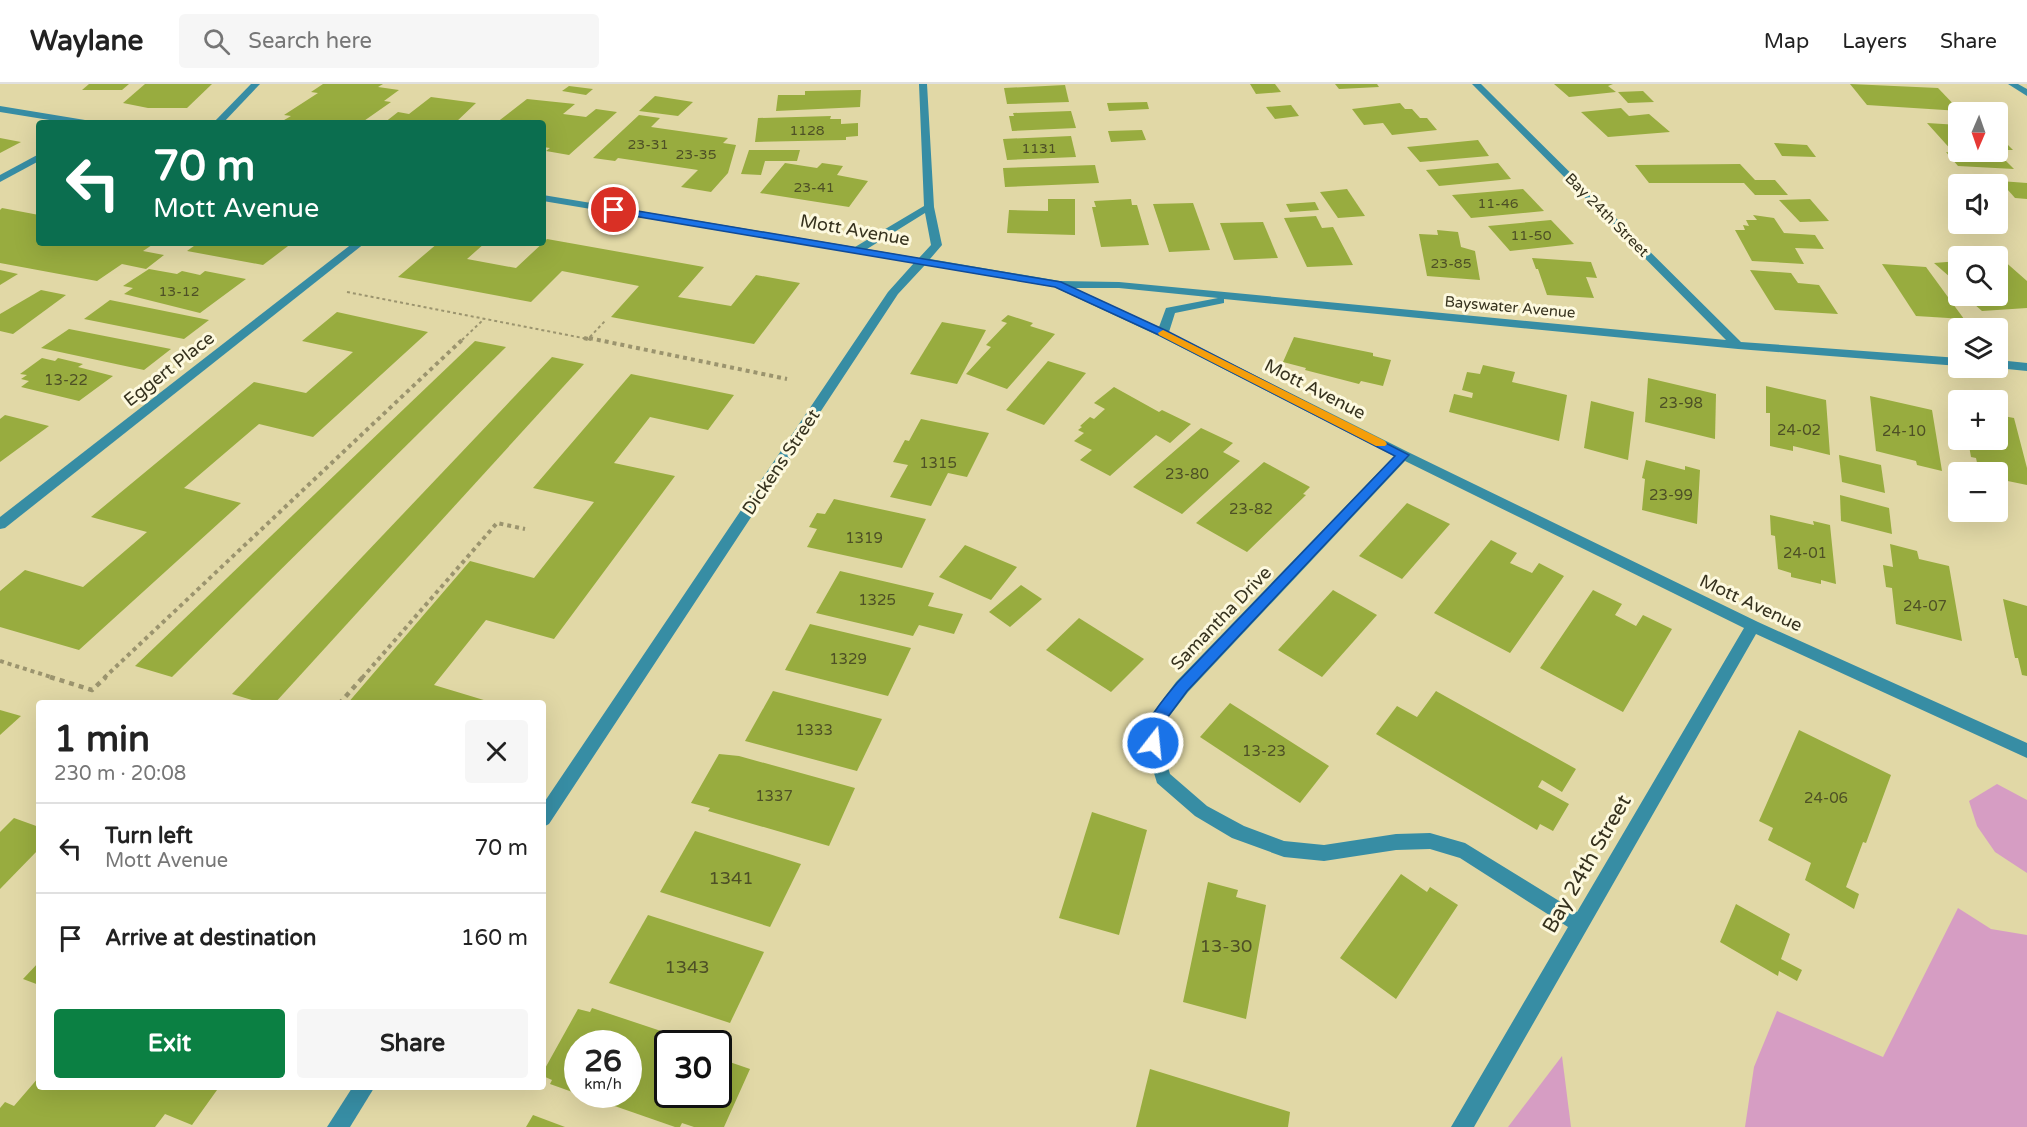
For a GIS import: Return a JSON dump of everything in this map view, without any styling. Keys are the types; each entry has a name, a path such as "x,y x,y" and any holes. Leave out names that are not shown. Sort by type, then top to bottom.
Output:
{"street":[{"path":"221,120 256,84"},
{"name":"Dickens Street","path":"546,814 894,292 937,245 929,207 923,84"},
{"name":"Bay 24th Street","path":"1476,84 1738,345"},
{"path":"2012,84 2027,93"},
{"path":"0,109 67,120"},
{"path":"0,179 36,159"},
{"name":"Mott Avenue","path":"546,198 1057,284 1163,333 1403,455 1753,626 2027,751"},
{"path":"858,250 929,207"},
{"name":"Eggert Place","path":"0,524 356,246"},
{"name":"Bayswater Avenue","path":"1057,284 1119,285 1738,345 1948,361"},
{"path":"1163,333 1170,310 1237,298"},
{"path":"2008,365 2027,367"},
{"name":"Samantha Drive","path":"1403,455 1182,687 1157,720 1153,743 1163,778 1202,811 1238,832 1284,849 1324,853 1396,842 1430,841 1465,851 1580,924"},
{"name":"Bay 24th Street","path":"1462,1127 1753,626"},
{"path":"338,1127 363,1090"}],"path":[{"path":"343,291 787,379"},
{"path":"0,661 92,690 484,319"},
{"path":"588,339 605,321"},
{"path":"342,700 497,523 525,529"}],"shaded area":[{"path":"1997,784 2027,800 2027,873 1995,852 1977,826 1969,801"},
{"path":"1958,908 1991,929 2027,935 2027,1127 1745,1127 1754,1067 1777,1011 1883,1057"},
{"path":"1562,1056 1571,1127 1508,1127"}],"building":[{"path":"89,84 129,84 122,90 82,90"},
{"path":"145,84 212,84 187,108 148,108 123,103"},
{"path":"323,84 383,84 378,87 399,90 384,101 391,102 365,120 284,120 291,116 284,115 318,93 311,92"},
{"path":"1250,84 1275,84 1281,92 1256,94"},
{"path":"1335,84 1377,84 1379,87 1339,89"},
{"path":"1554,84 1613,84 1608,86 1616,92 1569,97"},
{"path":"1850,84 1938,88 1951,102 1948,102 1948,110 1867,105"},
{"path":"1065,85 1069,102 1007,104 1004,88"},
{"path":"569,86 593,89 586,95 562,91"},
{"path":"861,90 860,107 776,111 778,95 805,95 805,91"},
{"path":"1643,91 1654,102 1628,103 1618,92"},
{"path":"655,96 693,102 678,116 639,111"},
{"path":"431,97 476,103 458,120 388,120 398,112 409,114"},
{"path":"527,99 575,104 563,114 586,117 596,109 617,112 569,155 546,151 550,148 546,147 546,120 500,120"},
{"path":"1147,102 1149,109 1109,111 1107,103"},
{"path":"1400,103 1405,109 1412,109 1420,118 1427,118 1437,130 1392,135 1383,123 1364,125 1352,109"},
{"path":"1291,105 1299,116 1275,119 1266,107"},
{"path":"1621,108 1629,116 1649,114 1670,132 1608,137 1581,112"},
{"path":"1071,111 1076,128 1012,131 1009,116 1014,116 1013,113"},
{"path":"639,115 660,118 651,127 728,138 723,143 736,145 728,173 711,192 681,187 698,170 618,158 615,161 593,158"},
{"path":"831,116 830,119 841,119 841,124 858,123 858,136 846,137 846,140 755,142 758,118"},
{"path":"1927,123 1948,124 1948,146"},
{"path":"1142,130 1146,140 1111,142 1108,131"},
{"path":"1071,136 1076,157 1007,160 1003,139"},
{"path":"0,138 21,142 0,153"},
{"path":"1478,140 1489,156 1420,162 1407,147"},
{"path":"1774,143 1807,145 1816,157 1782,156"},
{"path":"749,150 800,150 797,161 765,161 761,175 741,174"},
{"path":"1955,162 2007,162 2014,169 1958,166"},
{"path":"785,163 817,168 822,163 843,166 837,175 868,181 849,207 760,193"},
{"path":"1498,163 1511,179 1439,186 1426,170"},
{"path":"1740,164 1755,180 1775,180 1788,195 1755,195 1744,183 1649,183 1635,165"},
{"path":"1095,165 1099,183 1005,187 1003,168"},
{"path":"2008,182 2027,183 2027,199 2015,198 2008,190"},
{"path":"1347,189 1365,216 1338,218 1320,192"},
{"path":"1523,189 1544,211 1471,218 1452,195"},
{"path":"1048,199 1075,199 1075,235 1007,233 1009,210 1048,211"},
{"path":"1131,199 1132,205 1137,205 1149,245 1101,247 1092,207 1096,207 1094,201"},
{"path":"1810,199 1829,221 1800,222 1779,200"},
{"path":"1315,202 1319,210 1290,212 1286,204"},
{"path":"1193,203 1210,250 1169,252 1153,204"},
{"path":"2,208 36,214 36,246 150,246 143,251 164,255 146,269 122,264 97,281 0,263 0,210"},
{"path":"1753,215 1774,218 1784,233 1815,235 1824,249 1795,248 1804,264 1752,261 1735,230 1745,230 1743,225 1749,226 1746,220 1757,220"},
{"path":"1316,216 1322,228 1333,227 1353,265 1307,267 1284,218"},
{"path":"1551,220 1574,244 1510,251 1488,226"},
{"path":"1263,222 1278,258 1234,260 1220,223"},
{"path":"1437,230 1458,232 1461,247 1475,251 1480,280 1427,276 1419,234 1438,235"},
{"path":"546,240 704,267 678,297 731,306 756,275 800,283 754,344 611,317 639,286 562,271 531,302 398,277 434,246 482,246 467,259 516,268 540,246 546,246"},
{"path":"194,246 288,246 263,265 187,251"},
{"path":"1532,258 1591,262 1597,278 1586,277 1594,298 1547,295"},
{"path":"1948,262 1948,275 1934,263"},
{"path":"1882,264 1926,267 1948,297 1948,306 1954,306 1963,318 1916,316"},
{"path":"2008,264 2027,281 2027,308 1982,311 1976,306 2008,306"},
{"path":"149,269 177,274 182,271 200,275 205,271 246,279 200,313 124,294 133,288 123,286"},
{"path":"0,270 18,274 0,285"},
{"path":"1750,270 1791,273 1798,283 1819,285 1838,314 1775,310"},
{"path":"41,290 66,295 13,334 0,331 0,314"},
{"path":"110,300 209,320 184,339 84,319"},
{"path":"337,312 428,332 313,437 259,424 184,488 241,503 79,650 0,627 0,591 25,570 83,587 147,532 91,517 254,382 306,393 353,352 302,341"},
{"path":"1008,315 1033,323 1030,326 1055,334 1007,389 966,374 991,347 986,345 1007,323 1001,321"},
{"path":"942,322 986,330 957,384 910,374"},
{"path":"69,329 171,349 144,370 41,348"},
{"path":"1294,337 1373,353 1373,356 1391,360 1383,386 1361,381 1359,384 1283,362"},
{"path":"475,341 506,347 172,677 135,666"},
{"path":"552,357 584,364 278,700 252,700 232,694"},
{"path":"42,358 55,361 58,358 83,364 78,367 113,376 79,401 21,387 29,381 21,379 27,375 20,374"},
{"path":"1048,361 1086,373 1044,425 1006,410"},
{"path":"1483,365 1515,372 1512,382 1567,395 1559,441 1449,412 1454,394 1472,398 1473,393 1462,390 1467,372 1480,374"},
{"path":"631,374 734,395 708,430 650,417 614,463 675,476 554,639 486,620 434,685 484,700 350,700 470,561 534,578 594,502 533,488"},
{"path":"1648,378 1716,394 1715,439 1645,422"},
{"path":"1766,386 1826,400 1830,455 1793,446 1793,451 1770,446 1770,413 1766,413"},
{"path":"1114,387 1159,412 1162,410 1191,424 1170,443 1156,435 1110,476 1080,460 1092,450 1074,441 1084,433 1078,430 1082,427 1080,426 1090,417 1094,419 1105,409 1094,403"},
{"path":"1870,396 1932,410 1942,471 1917,465 1916,461 1876,451"},
{"path":"1591,401 1634,412 1628,460 1584,448"},
{"path":"5,415 49,426 0,462 0,419"},
{"path":"2008,417 2014,418 2027,468 2027,485 2008,481 2008,462 1977,462 1976,458 1971,457 1970,450 2008,450"},
{"path":"921,419 989,433 967,477 948,473 931,506 890,497 908,465 893,462 905,440 909,441"},
{"path":"1201,428 1233,443 1223,452 1240,461 1182,514 1133,487"},
{"path":"1839,455 1881,465 1885,493 1842,482"},
{"path":"1646,460 1685,470 1685,466 1700,470 1697,524 1642,510 1645,479 1642,478"},
{"path":"1264,462 1310,487 1303,494 1306,495 1247,552 1196,523"},
{"path":"1840,495 1889,508 1892,534 1841,521"},
{"path":"834,499 926,519 902,568 807,547 817,529 809,527 817,513 825,514"},
{"path":"1407,503 1450,524 1402,579 1359,556"},
{"path":"1770,515 1814,525 1813,521 1830,525 1836,584 1821,580 1821,584 1791,577 1791,573 1778,569 1775,536 1771,535"},
{"path":"1491,540 1517,553 1510,563 1532,573 1539,563 1564,576 1510,653 1434,613"},
{"path":"1890,544 1917,551 1919,559 1949,566 1962,641 1896,624 1892,588 1886,587 1883,565 1893,567"},
{"path":"965,545 1017,567 991,600 939,577"},
{"path":"840,571 934,593 928,606 963,614 954,634 919,625 913,636 816,613"},
{"path":"1021,585 1042,599 1010,627 989,612"},
{"path":"1333,590 1377,615 1322,677 1278,650"},
{"path":"1593,590 1622,604 1615,615 1636,626 1643,615 1672,629 1623,712 1540,668"},
{"path":"2003,599 2027,606 2027,676 2022,675 2018,658 2015,658"},
{"path":"1079,618 1144,659 1111,692 1046,650"},
{"path":"810,624 911,648 888,696 785,670"},
{"path":"773,691 882,719 857,771 745,741"},
{"path":"1436,691 1576,769 1562,792 1542,780 1538,787 1569,804 1553,831 1540,824 1537,830 1376,734 1397,706 1417,717"},
{"path":"1230,703 1329,766 1300,803 1200,737"},
{"path":"0,710 21,716 0,735"},
{"path":"1799,730 1891,775 1866,843 1863,842 1846,887 1859,894 1854,909 1805,880 1811,863 1768,840 1773,828 1759,821"},
{"path":"719,754 739,756 855,788 829,846 708,811 710,808 691,803"},
{"path":"1092,812 1147,830 1119,935 1059,918"},
{"path":"14,818 36,826 36,852 0,889 0,832"},
{"path":"695,831 801,864 770,927 660,892"},
{"path":"1401,874 1427,892 1430,887 1458,905 1396,999 1340,958"},
{"path":"1208,882 1238,890 1236,897 1266,905 1246,1019 1183,1002"},
{"path":"1736,904 1790,934 1781,959 1802,970 1797,981 1779,971 1778,976 1720,942"},
{"path":"648,915 764,952 730,1023 609,983"},
{"path":"36,965 36,984 23,979"},
{"path":"592,1008 658,1030 654,1030 654,1108 732,1108 732,1063 750,1069 724,1127 694,1127 682,1123 680,1127 675,1127 620,1108 642,1108 642,1030 566,1030 578,1009 590,1012"},
{"path":"564,1034 564,1089 550,1084 552,1080 546,1077 546,1067"},
{"path":"1150,1069 1290,1112 1288,1127 1136,1127"},
{"path":"36,1080 36,1090 217,1090 192,1125 165,1114 155,1127 0,1127 0,1108 5,1102 14,1106"},
{"path":"533,1115 565,1127 526,1127"}],"slow traffic":[{"path":"1163,333 1381,444"}],"route":[{"path":"614,210 1057,284 1163,333 1403,455 1182,687 1157,720 1153,743"}]}
